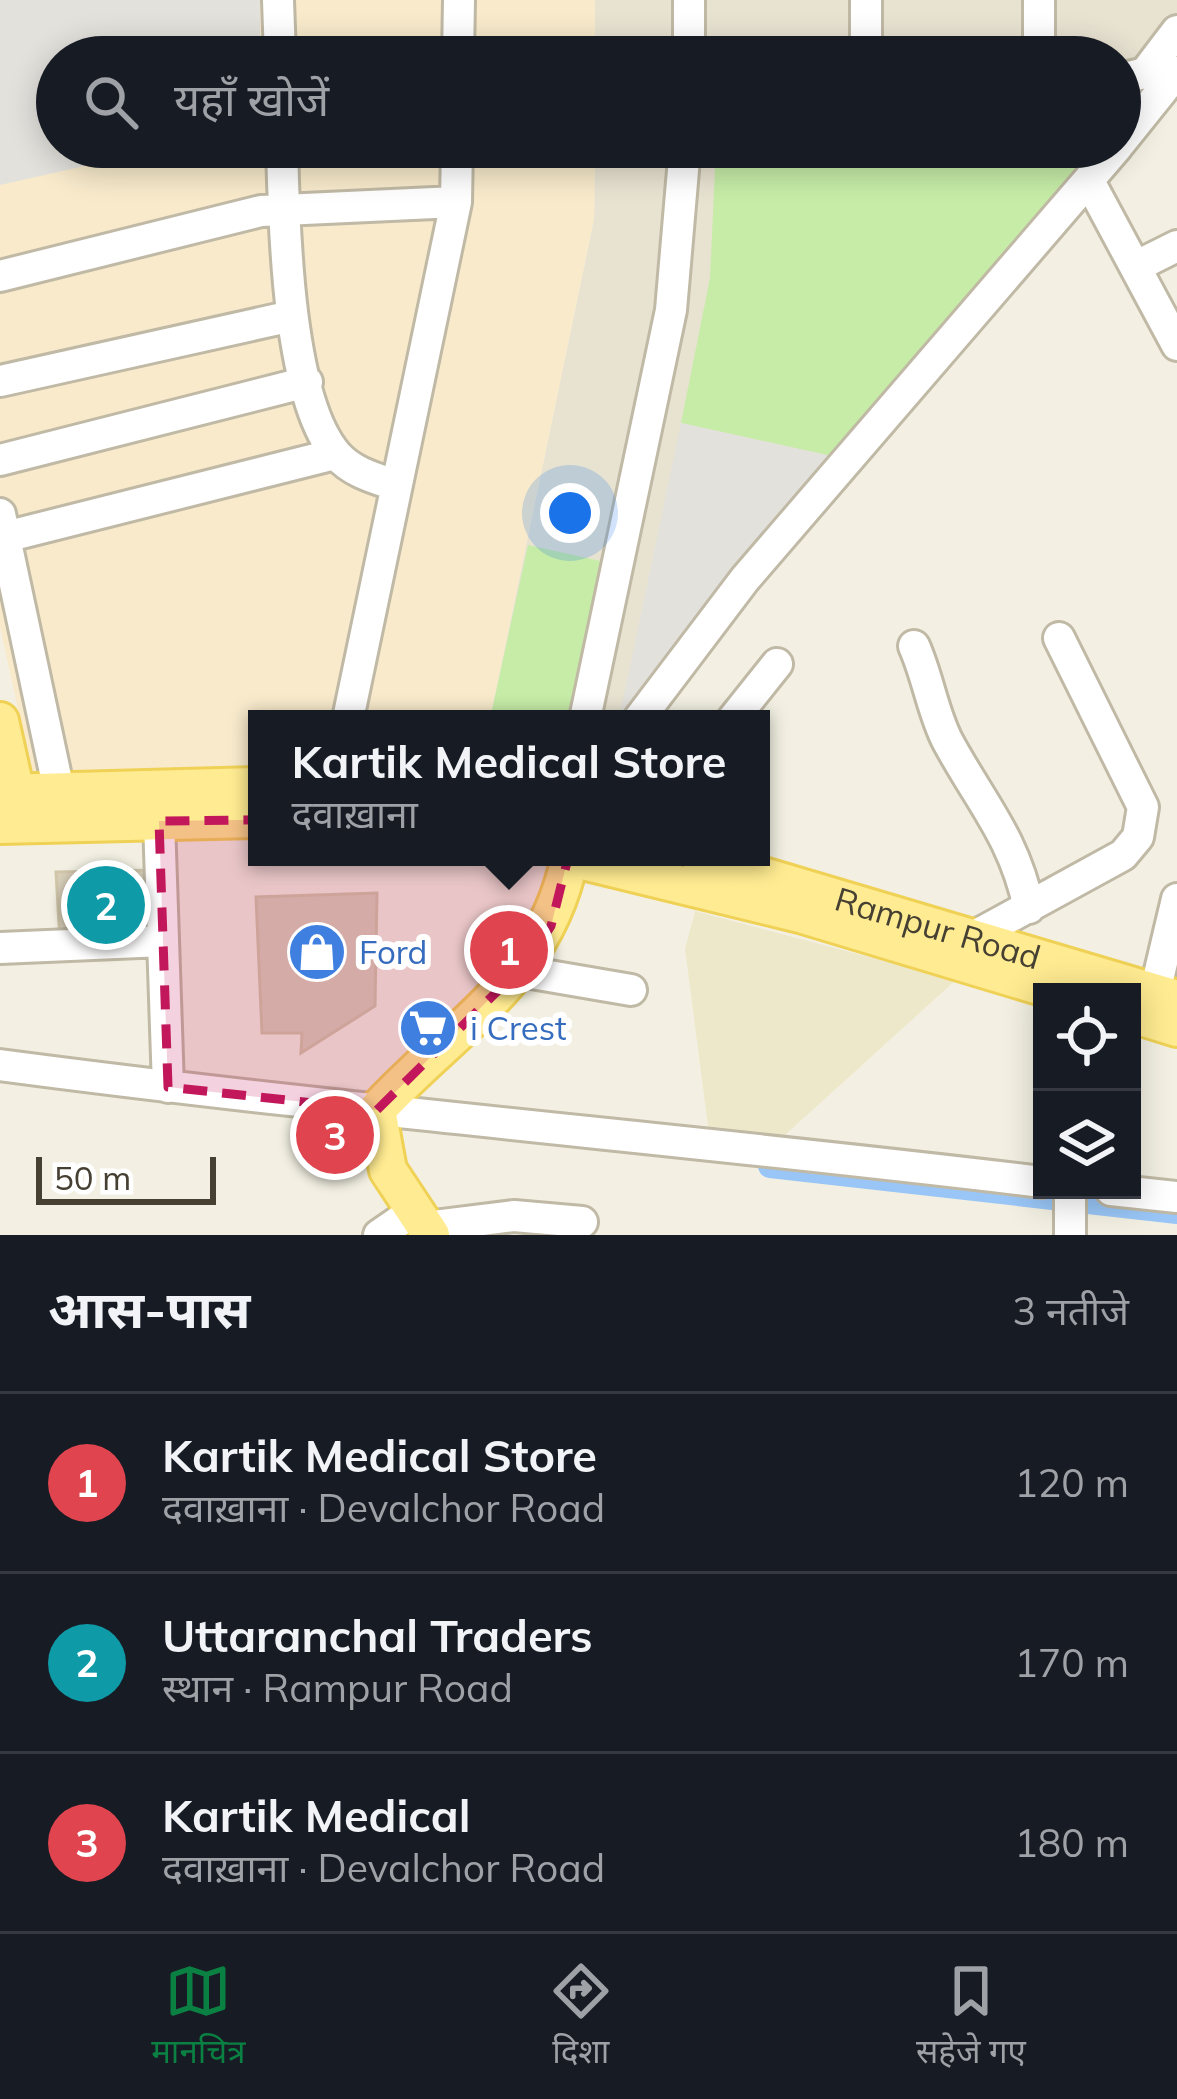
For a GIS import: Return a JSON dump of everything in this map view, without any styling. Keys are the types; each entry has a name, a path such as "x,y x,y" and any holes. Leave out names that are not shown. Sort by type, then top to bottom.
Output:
{"main road":[{"path":"0,721 10,809"},
{"path":"10,809 58,791 248,786"},
{"path":"10,809 159,821 248,819"},
{"path":"424,1225 388,1170 377,1110 520,971 551,926 567,866"},
{"path":"605,866 800,914 1033,984"},
{"name":"Rampur Road","path":"730,866 975,937 1155,1002 1177,1028"}],"street":[{"path":"278,0 279,36"},
{"path":"458,36 459,0"},
{"path":"689,0 689,36"},
{"path":"866,0 866,36"},
{"path":"1039,0 1039,36"},
{"path":"1141,74 1177,31"},
{"path":"1141,117 1177,72"},
{"path":"282,168 292,316 307,382 335,454 358,472 395,485"},
{"path":"350,710 456,202 457,168"},
{"path":"587,710 671,310 683,168"},
{"path":"646,710 746,579 1099,168"},
{"path":"1089,181 1177,345"},
{"path":"0,276 283,209 456,202"},
{"path":"1137,266 1177,245"},
{"path":"0,381 292,316"},
{"path":"0,460 307,382"},
{"path":"58,791 3,525 335,454"},
{"path":"975,937 1123,855 1138,837 1144,807 1059,638"},
{"path":"914,646 946,740 998,818 1019,864 1029,908"},
{"path":"740,710 777,664"},
{"path":"159,821 168,1088"},
{"path":"1155,1002 1177,898"},
{"path":"0,948 163,941"},
{"path":"520,971 631,990"},
{"path":"0,1066 168,1088 539,1124 1064,1201"},
{"path":"1141,1193 1177,1197"},
{"path":"379,1235 424,1225 514,1216 582,1222"}],"highlighted area":[{"path":"332,784 550,814 577,822 551,926 528,961 377,1110 168,1087 159,821 331,819"}],"shaded area":[{"path":"0,0 595,0 595,36 36,36 36,168 595,168 594,219 492,710 248,710 248,768 32,774 0,627"},
{"path":"0,0 260,0 260,36 36,36 36,168 76,168 0,185"},
{"path":"595,0 1177,0 1177,53 1141,97 1141,36 595,36"},
{"path":"595,168 1083,168 633,710 492,710 594,219"},
{"path":"681,423 836,457 633,710 621,710"},
{"path":"695,911 956,980 774,1145 709,1134 685,949"}],"green space":[{"path":"715,168 1082,168 836,457 681,423 710,278"},
{"path":"528,545 605,562 571,710 492,710"}],"building":[{"path":"153,870 153,937 60,942 56,872"},
{"name":"Ford","path":"377,893 375,1006 301,1053 302,1033 262,1033 256,897"}],"waterway":[{"path":"770,1166 1177,1212"}],"place":[{"name":"Uttaranchal Traders","path":"106,905"},
{"name":"Kartik Medical Store","path":"509,950"},
{"name":"Ford","path":"317,952"},
{"name":"i Crest","path":"428,1028"},
{"name":"Kartik Medical","path":"335,1135"}]}
